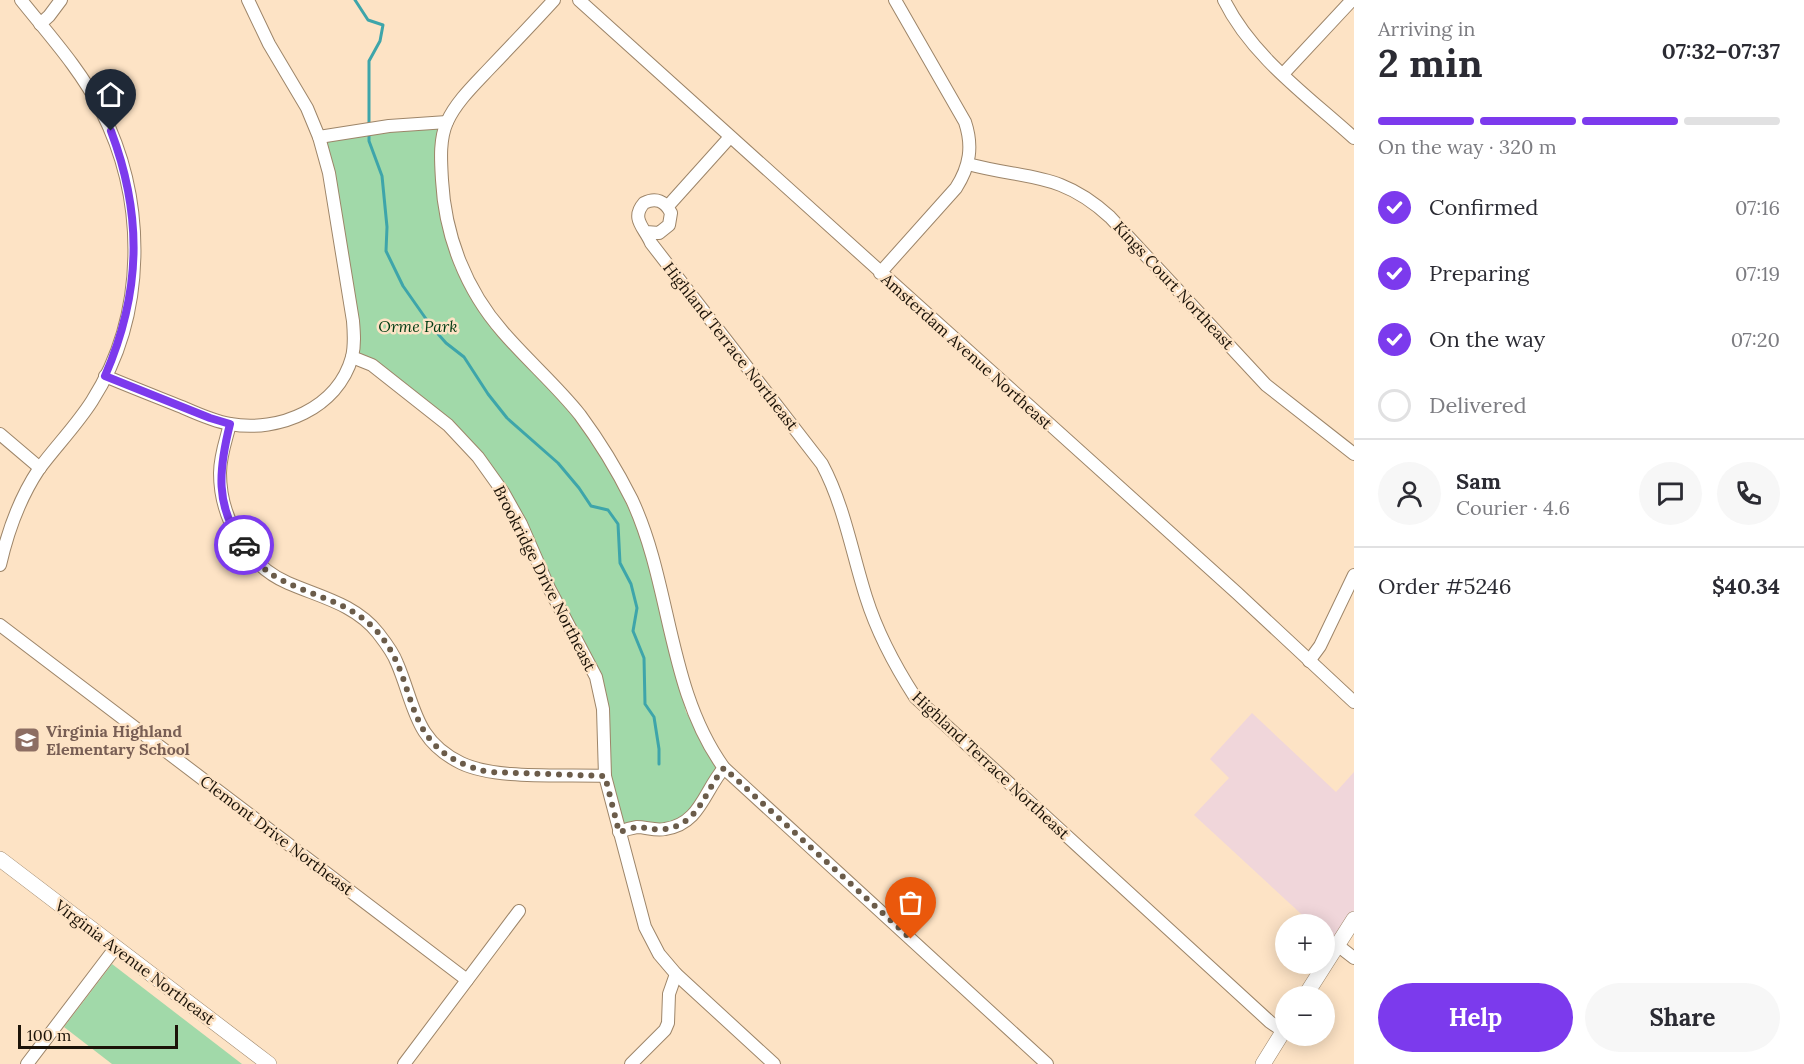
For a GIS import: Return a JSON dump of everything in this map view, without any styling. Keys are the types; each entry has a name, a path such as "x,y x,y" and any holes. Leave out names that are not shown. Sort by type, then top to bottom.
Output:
{"street":[{"path":"0,565 13,518 25,492 40,468 80,420 105,376 122,333 132,288 135,242 129,190 119,150 100,108 78,73 21,0"},
{"path":"40,24 61,0"},
{"path":"105,376 210,418 230,424 250,426 288,420 311,410 336,389 352,357 354,321 329,173 319,137 307,108 269,44 248,0"},
{"path":"554,0 466,93 447,122 441,159 443,194 452,239 463,271 489,316 579,414 604,448 621,478 651,549 676,659 697,722 724,768 1047,1064"},
{"name":"Amsterdam Avenue Northeast","path":"579,0 1354,702"},
{"path":"880,273 956,188 968,164 970,143 965,122 895,0"},
{"path":"1224,0 1252,41 1283,74 1354,138"},
{"path":"1283,74 1352,0"},
{"path":"319,137 389,126 447,122"},
{"path":"646,231 659,233 669,225 671,219 668,206 730,136"},
{"name":"Kings Court Northeast","path":"968,164 1052,181 1094,202 1266,385 1354,454"},
{"name":"Highland Terrace Northeast","path":"668,206 656,200 644,203 637,214 641,227 822,464 835,493 873,618 915,697 1275,1024"},
{"name":"Brookridge Drive Northeast","path":"352,357 372,365 448,425 478,457 503,492 521,524 549,588 596,677 603,709 605,776 645,927 659,954 676,974 774,1064"},
{"path":"230,424 222,457 221,486 226,513 239,539 256,562 274,576 342,604 374,628 397,661 418,721 437,746 460,763 488,772 605,776"},
{"path":"0,434 40,468"},
{"path":"1309,660 1320,646 1354,575"},
{"name":"Clemont Drive Northeast","path":"0,625 468,980"},
{"path":"619,832 637,827 664,830 685,822 701,807 717,776 724,768"},
{"name":"Virginia Avenue Northeast","path":"0,859 269,1064"},
{"path":"404,1064 519,911"},
{"path":"1311,986 1354,919"},
{"path":"1336,944 1354,958"},
{"path":"27,1064 116,947"},
{"path":"631,1064 666,1030 669,994 676,974"},
{"path":"1263,1064 1275,1044"}],"shaded area":[{"path":"1252,713 1336,792 1354,772 1354,933 1342,951 1335,945 1335,914 1301,914 1194,815 1229,778 1210,759"}],"green space":[{"name":"Orme Park","path":"444,124 436,182 455,268 511,344 600,447 646,546 686,712 717,766 704,797 672,828 613,829 606,704 552,585 489,476 432,413 359,364 318,140"},
{"path":"112,964 242,1064 112,1064 64,1027"}],"waterway":[{"path":"355,0 368,20 383,25 380,41 369,61 369,125"},
{"path":"369,131 369,141 382,176 387,227 386,251 403,286 431,326 446,343 464,357 507,418 558,463 591,506 608,510 618,524 620,563 631,584 637,608 633,631 644,658 645,704 654,717 659,764"}],"way so far":[{"path":"244,545 256,562 274,576 342,604 374,628 397,661 412,708 426,734 437,746 460,763 488,772 605,776 619,832 637,827 664,830 685,822 701,807 717,776 724,768 911,939"}],"place":[{"name":"Virginia Highland Elementary School","path":"27,740"}],"route":[{"path":"111,131 119,150 129,190 135,242 130,300 116,353 105,376 230,424 222,457 221,486 226,513 244,545"}]}
